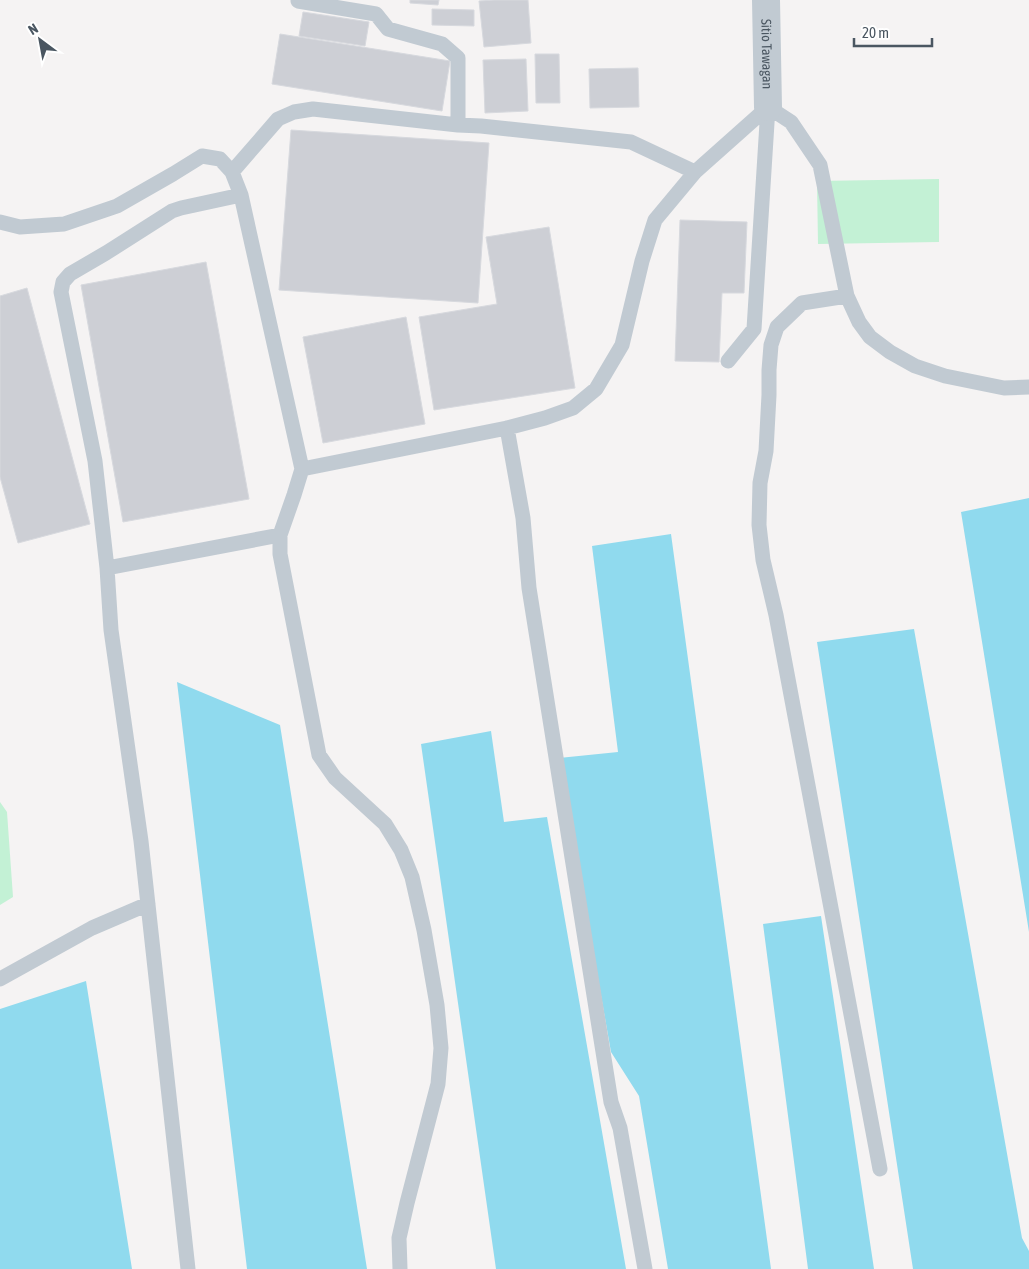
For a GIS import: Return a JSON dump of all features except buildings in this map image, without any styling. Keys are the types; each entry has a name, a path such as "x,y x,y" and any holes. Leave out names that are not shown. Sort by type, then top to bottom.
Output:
{"street":[{"name":"Sitio Tawagan","path":"766,0 768,107"}],"lane":[{"path":"298,1 376,14 388,29 442,44 458,58 458,126"},
{"path":"302,469 507,428 546,418 572,408 596,389 622,345 642,261 655,220 695,172 768,107"},
{"path":"768,107 791,122 820,164 847,296 859,322 870,337 890,352 915,366 945,376 1004,388 1029,387"},
{"path":"728,361 754,329 768,107"},
{"path":"232,172 278,119 294,112 313,110 631,142 695,172"},
{"path":"0,222 20,227 64,224 117,206 202,156 220,159 232,172 241,195 302,469 280,535 280,554 319,755 335,778 385,824 401,850 412,877 436,996 442,1048 438,1084 399,1238 400,1269"},
{"path":"188,1269 148,904 111,630 107,568 95,461 61,292 63,282 70,274 172,211 241,195"},
{"path":"847,296 802,303 777,327 771,345 768,370 769,395 766,452 760,483 759,525 763,560 776,615 880,1169"},
{"path":"507,428 523,518 530,598 611,1102 620,1128 645,1269"},
{"path":"107,568 280,535"},
{"path":"0,979 92,928 148,904"}],"green space":[{"path":"939,179 939,242 818,244 817,181"},
{"path":"0,802 7,812 13,897 0,905"}],"water":[{"path":"1029,498 1029,932 961,512"},
{"path":"671,534 771,1269 668,1269 639,1096 611,1052 559,758 618,752 592,546"},
{"path":"914,629 1022,1238 1029,1251 1029,1269 913,1269 817,642"},
{"path":"177,682 280,725 367,1269 247,1269"},
{"path":"491,731 504,822 547,817 626,1269 496,1269 421,744"},
{"path":"821,916 874,1269 808,1269 763,924"},
{"path":"86,981 132,1269 0,1269 0,1009"}]}
